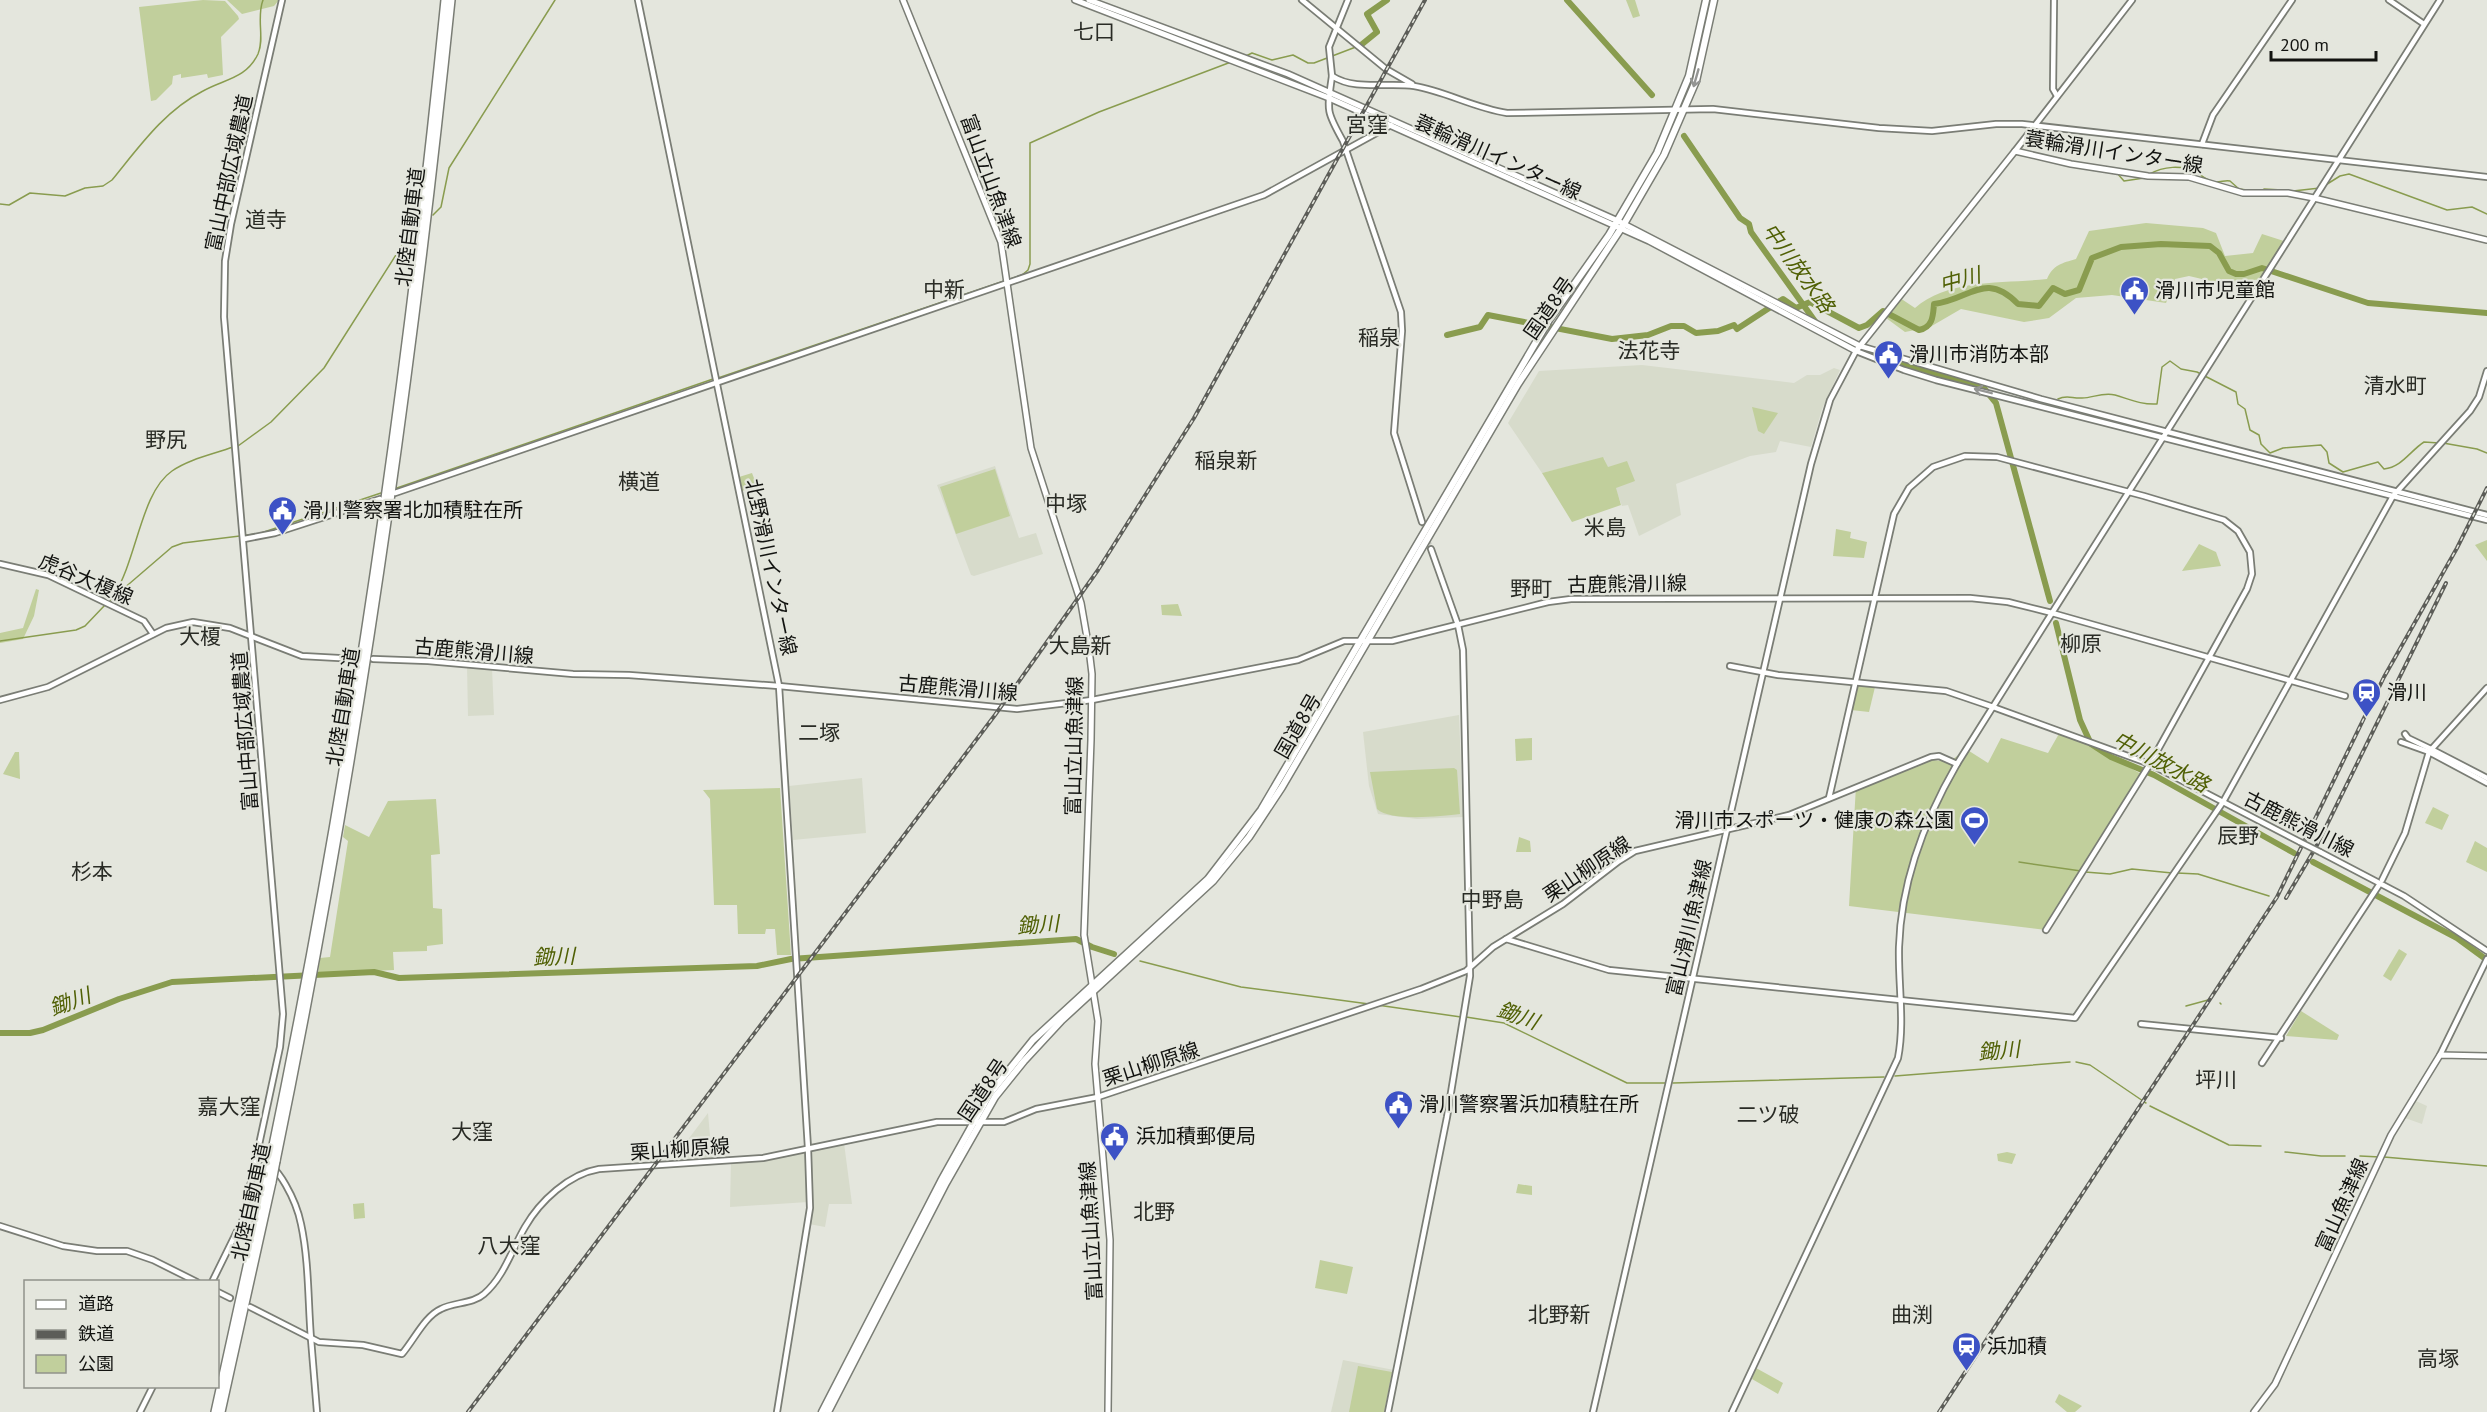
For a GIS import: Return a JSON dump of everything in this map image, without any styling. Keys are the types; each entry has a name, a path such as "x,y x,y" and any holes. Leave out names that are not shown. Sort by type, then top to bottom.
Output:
{"highway":[{"name":"北陸自動車道","path":"221,1412 313,961 335,836 408,335 445,0"},
{"name":"北陸自動車道","path":"340,804 394,485 426,231 451,0"},
{"name":"国道8号","path":"822,1412 976,1122 1023,1061 1091,989 1189,905 1238,850 1282,787 1549,320 1619,225 1677,109 1697,44 1706,0"},
{"name":"国道8号","path":"1364,640 1528,367 1664,155 1686,108 1703,54 1714,0"},
{"name":"国道8号","path":"828,1412 976,1122"},
{"name":"北陸自動車道","path":"214,1412 269,1181"}],"main road":[{"name":"富山立山魚津線","path":"903,0 996,227 1008,282 1031,447 1081,603 1090,659 1092,700 1084,918 1091,989 1098,1021 1095,1064 1110,1240 1108,1412"},
{"name":"蓑輪滑川インター線","path":"1075,0 1329,95 1619,225"},
{"name":"蓑輪滑川インター線","path":"1089,0 1288,74 1391,126 1674,248 1858,349 2015,151 2070,164 2148,176 2189,177 2243,193 2288,193 2487,240"},
{"path":"2440,1055 2487,1056"},
{"name":"富山魚津線","path":"2254,1412 2275,1384 2402,1115 2440,1055"}],"street":[{"name":"富山中部広域農道","path":"212,1280 243,1219 280,1047 283,1014 225,322 225,261 236,197 282,0"},
{"name":"北野滑川インター線","path":"638,0 779,686 810,1208 777,1412"},
{"path":"1302,0 1386,69 1414,86 1482,108 1507,112 1686,108 1739,111 1922,131 1996,124 2036,125 2487,177"},
{"path":"1348,0 1336,29 1329,57 1332,76 1329,118 1346,150 1401,312 1402,331 1394,433 1422,522"},
{"path":"2054,0 2053,89 2057,96"},
{"path":"2015,151 2132,0"},
{"path":"2202,144 2213,115 2292,0"},
{"path":"2389,0 2424,24"},
{"path":"1732,1412 1898,1058 1901,1042 1899,946 1907,885 1927,821 1957,764 2440,0"},
{"path":"1332,76 1345,83 1414,86"},
{"path":"395,493 1264,195 1298,174 1391,126"},
{"path":"1858,349 1904,370 1936,380 2165,434"},
{"path":"1858,349 2165,434 2487,515"},
{"name":"富山滑川魚津線","path":"1593,1412 1823,419 1838,382 1858,349"},
{"path":"1506,939 1609,970 2075,1018 2223,802 2394,493 2470,411 2483,386 2487,371"},
{"path":"1829,798 1894,513 1916,479 1951,459 1977,455 2018,462 2224,520 2238,531 2247,545 2252,560 2250,581 2210,658 2150,764 2046,930"},
{"path":"2394,493 2487,520"},
{"path":"244,539 275,533 380,499"},
{"path":"1388,1412 1447,1118 1471,966 1465,820 1463,650 1458,625 1431,549"},
{"name":"虎谷大榎線","path":"0,564 56,579 144,621 153,634"},
{"name":"古鹿熊滑川線","path":"373,659 779,686 996,708 1031,708 1092,700 1298,660 1333,644 1364,640 1392,641 1548,602 1571,599 1970,598 2008,602 2052,613 2345,696"},
{"path":"0,700 48,687 153,634 177,625 200,622 230,628 302,656 357,659"},
{"name":"古鹿熊滑川線","path":"1730,666 1763,673 1946,691 2150,764 2404,896 2487,951"},
{"path":"2262,1063 2281,1038 2376,891 2405,833 2430,751 2487,688"},
{"path":"2405,734 2408,738 2487,783"},
{"path":"2401,742 2430,751 2487,778"},
{"name":"栗山柳原線","path":"311,1339 326,1343 363,1345 402,1354 435,1312 479,1298 486,1292 506,1265 529,1221 565,1184 580,1174 599,1169 742,1160 922,1123 1004,1122 1036,1109 1098,1097 1370,1007 1460,974 1506,939 1563,904 1626,856 1644,848 1789,815 1931,757 1939,756 1957,764"},
{"path":"2440,1055 2487,960"},
{"path":"2141,1024 2281,1038"},
{"path":"256,1158 264,1160 276,1172 293,1203 301,1224 317,1412"},
{"path":"0,1226 63,1246 96,1251 127,1251 153,1260 195,1280"},
{"path":"219,1292 230,1298"},
{"path":"250,1307 311,1339"},
{"path":"140,1412 152,1388"}],"shaded area":[{"path":"1642,365 1794,383 1807,375 1820,375 1834,368 1840,370 1822,409 1811,447 1780,441 1776,452 1750,456 1676,484 1681,515 1639,536 1628,505 1622,506 1604,458 1542,473 1508,423 1539,371"},
{"path":"995,466 1019,538 1036,533 1043,554 974,576 971,575 937,485"},
{"path":"467,666 492,668 494,715 468,716"},
{"path":"1459,715 1463,817 1417,819 1378,814 1369,786 1363,732"},
{"path":"862,778 866,833 793,840 789,786"},
{"path":"2416,1101 2427,1106 2422,1124 2405,1118"},
{"path":"708,1113 712,1159 681,1161 681,1149"},
{"path":"844,1143 852,1204 829,1204 825,1227 809,1224 813,1202 810,1153 812,1150"},
{"path":"804,1151 807,1153 808,1202 730,1207 731,1162"},
{"path":"1343,1360 1394,1370 1386,1412 1331,1412"}],"green space":[{"path":"203,0 225,1 239,19 221,37 223,75 208,78 207,74 181,78 181,74 173,76 172,84 156,100 151,101 139,7"},
{"path":"227,0 279,0 274,6 242,14"},
{"path":"1626,0 1635,0 1640,16 1633,18"},
{"path":"2146,223 2203,228 2216,233 2225,256 2253,253 2262,234 2287,242 2264,279 2219,283 2189,276 2175,279 2166,303 2112,295 2076,298 2049,318 2024,322 1961,309 1930,327 1905,332 1886,318 1900,298 1915,308 1929,298 1960,287 2047,279 2049,274 2062,263 2076,259 2089,231"},
{"path":"1752,407 1778,413 1764,434 1758,431"},
{"path":"1603,457 1608,467 1627,461 1635,481 1616,488 1621,505 1572,522 1542,473"},
{"path":"995,469 1010,516 956,534 940,487"},
{"path":"752,473 757,486 742,491 739,477"},
{"path":"1836,529 1851,532 1850,538 1867,542 1864,558 1833,556"},
{"path":"2487,540 2487,561 2475,545"},
{"path":"2199,544 2216,552 2221,566 2182,571"},
{"path":"36,589 39,590 34,616 23,639 0,643 0,633 23,628"},
{"path":"1178,604 1182,616 1162,615 1161,605"},
{"path":"1857,685 1875,687 1869,712 1851,710"},
{"name":"滑川市スポーツ・健康の森公園","path":"2060,732 2078,739 2143,775 2046,930 1849,906 1856,786 1901,766 1925,760 1948,763 1966,749 1988,763 2001,738 2048,753"},
{"path":"1532,738 1532,760 1516,761 1515,739"},
{"path":"15,752 19,752 20,779 3,774"},
{"path":"1454,768 1457,770 1460,814 1404,817 1393,816 1377,809 1370,772"},
{"path":"780,788 791,955 777,955 775,929 766,929 765,934 738,934 737,905 714,905 710,799 703,790"},
{"path":"436,799 440,854 431,855 433,908 442,909 443,944 427,946 427,951 393,952 394,970 318,974 320,958 330,957 348,841 343,837 345,825 369,837 388,801"},
{"path":"2433,807 2449,815 2442,830 2425,823"},
{"path":"1519,837 1530,841 1531,852 1516,852"},
{"path":"2475,841 2487,848 2487,872 2466,862"},
{"path":"2399,949 2407,954 2391,981 2383,976"},
{"path":"2301,1011 2339,1035 2337,1040 2286,1036"},
{"path":"2007,1152 2016,1154 2012,1164 1998,1161 1997,1154"},
{"path":"1518,1184 1532,1186 1532,1195 1516,1193"},
{"path":"364,1203 365,1218 354,1219 353,1204"},
{"path":"1320,1260 1353,1267 1347,1294 1315,1288"},
{"path":"1358,1366 1392,1372 1384,1412 1349,1412"},
{"path":"1756,1368 1783,1383 1778,1394 1752,1379"},
{"path":"2059,1394 2082,1406 2075,1412 2067,1412 2055,1402"}],"waterway":[{"path":"0,204 9,205 30,193 65,196 85,188 103,186 112,180 164,119 189,99 241,74 253,62 260,48 260,14 263,0"},
{"path":"433,215 441,207 449,168 555,0"},
{"path":"1361,45 1377,32 1367,14 1387,0"},
{"name":"中川放水路","path":"1567,0 1652,95"},
{"path":"1246,56 1252,53 1272,60 1293,55 1308,63 1314,63 1361,45"},
{"path":"718,378 1022,275 1028,270 1030,264 1030,143 1099,112 1231,62"},
{"name":"中川放水路","path":"1684,136 1740,218 1749,224 1751,232 1817,324"},
{"path":"2150,174 2167,168 2179,167 2196,172 2210,181 2230,181 2239,189 2247,190"},
{"path":"2117,173 2124,181 2144,178"},
{"path":"2324,186 2340,176 2349,174 2447,210 2472,207 2487,214"},
{"path":"2293,191 2320,188"},
{"path":"2261,191 2264,189 2282,190"},
{"path":"238,446 271,422 324,368 415,225"},
{"name":"中川","path":"1447,335 1480,327 1488,315 1612,339 1648,335 1671,326 1684,326 1696,333 1718,331 1734,325 1737,329 1783,299 1796,308 1810,302 1859,328 1867,325 1883,311 1919,330 1930,324 1934,304 1986,288 1996,289 2018,304 2039,306 2053,288 2065,294 2079,290 2092,258 2121,247 2161,244 2210,246 2219,253 2229,271 2236,274 2262,268 2368,303 2487,313"},
{"name":"中川放水路","path":"1837,338 1887,359 1983,387 1996,403 2050,601"},
{"path":"2058,399 2110,394 2140,403 2157,404 2162,367 2170,361 2181,369 2197,372 2236,392 2238,404 2245,409 2250,430 2259,435 2261,444 2270,453 2283,448 2321,445 2327,452 2329,463 2343,472 2378,462 2384,469 2390,468 2401,462 2424,442 2439,443"},
{"path":"394,489 713,379"},
{"path":"2443,443 2487,453"},
{"path":"114,595 122,580 146,510 162,481 172,471 186,463 233,447"},
{"path":"261,533 384,492"},
{"path":"108,602 172,547 183,543 256,534"},
{"path":"0,641 76,630 85,626 105,605"},
{"name":"中川放水路","path":"2056,623 2080,720 2091,744 2111,757 2154,775 2294,853"},
{"path":"2019,862 2081,871"},
{"name":"中川放水路","path":"2313,862 2457,938 2487,960"},
{"path":"2085,872 2110,874 2132,869 2172,873"},
{"path":"2177,873 2198,874 2269,896"},
{"name":"鋤川","path":"0,1033 30,1033 43,1030 119,999 172,982 374,972 399,978 757,966 791,959 1076,939 1114,954"},
{"name":"鋤川","path":"1140,961 1241,987 1369,1004"},
{"path":"2186,1006 2208,1000"},
{"name":"鋤川","path":"1377,1005 1461,1017"},
{"name":"鋤川","path":"1466,1017 1504,1023 1627,1083 1665,1083"},
{"name":"鋤川","path":"1895,1076 2070,1062"},
{"name":"鋤川","path":"2076,1062 2090,1065 2143,1101"},
{"name":"鋤川","path":"1673,1083 1884,1077"},
{"name":"鋤川","path":"2150,1106 2229,1145 2261,1146"},
{"name":"鋤川","path":"2285,1152 2345,1156"},
{"name":"鋤川","path":"2360,1156 2380,1157"},
{"name":"鋤川","path":"2384,1157 2487,1166"}],"tunnel":[{"path":"1422,522 1431,549"}],"railway":[{"path":"468,1412 995,715 1098,570 1194,418 1425,0"},
{"path":"1939,1412 2277,897 2384,677 2457,548 2487,488"},
{"path":"2286,898 2316,847 2446,583"}],"place":[{"name":"滑川市児童館","path":"2134,316"},
{"name":"滑川市消防本部","path":"1888,380"},
{"name":"滑川警察署北加積駐在所","path":"282,536"},
{"name":"滑川","path":"2366,718"},
{"name":"滑川市スポーツ・健康の森公園","path":"1975,846"},
{"name":"滑川警察署浜加積駐在所","path":"1398,1130"},
{"name":"浜加積郵便局","path":"1115,1162"},
{"name":"浜加積","path":"1966,1372"}],"district":[{"name":"七口","path":"1094,32"},
{"name":"宮窪","path":"1367,125"},
{"name":"道寺","path":"266,220"},
{"name":"中新","path":"944,290"},
{"name":"稲泉","path":"1379,338"},
{"name":"法花寺","path":"1649,351"},
{"name":"清水町","path":"2395,386"},
{"name":"野尻","path":"166,440"},
{"name":"稲泉新","path":"1226,461"},
{"name":"横道","path":"639,482"},
{"name":"中塚","path":"1066,504"},
{"name":"米島","path":"1605,528"},
{"name":"野町","path":"1531,589"},
{"name":"大榎","path":"200,637"},
{"name":"柳原","path":"2081,644"},
{"name":"大島新","path":"1080,646"},
{"name":"二塚","path":"819,733"},
{"name":"辰野","path":"2238,836"},
{"name":"杉本","path":"92,872"},
{"name":"中野島","path":"1492,900"},
{"name":"坪川","path":"2216,1080"},
{"name":"嘉大窪","path":"229,1107"},
{"name":"二ツ破","path":"1768,1115"},
{"name":"大窪","path":"472,1132"},
{"name":"北野","path":"1154,1212"},
{"name":"八大窪","path":"509,1246"},
{"name":"北野新","path":"1559,1315"},
{"name":"曲渕","path":"1912,1315"},
{"name":"高塚","path":"2438,1359"}]}
